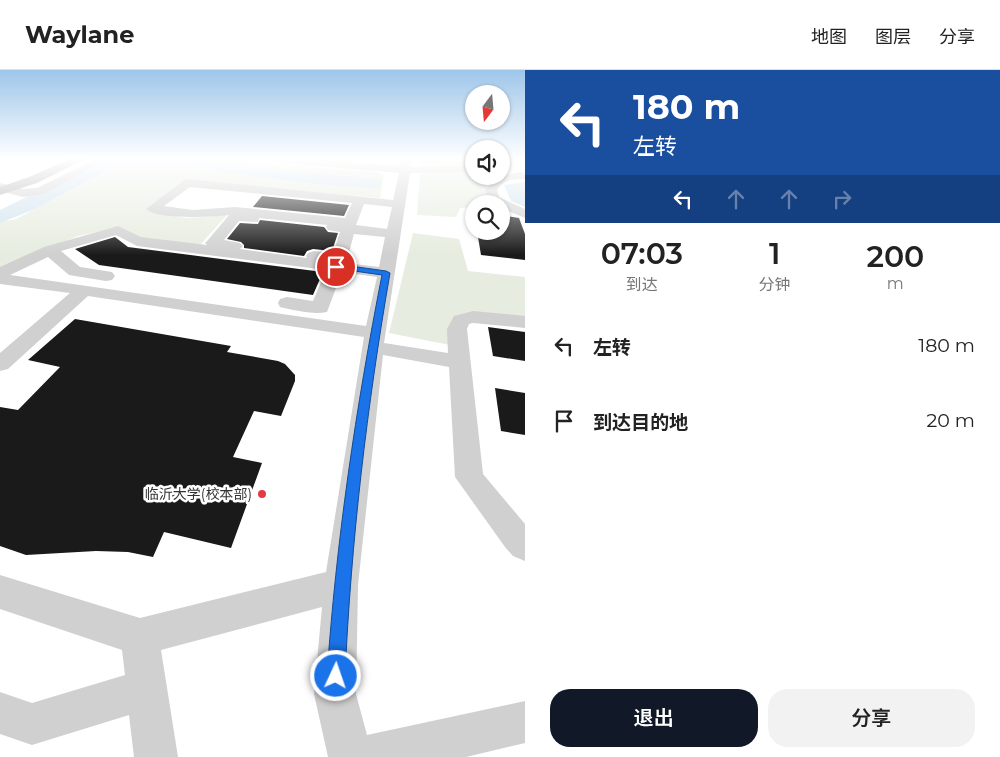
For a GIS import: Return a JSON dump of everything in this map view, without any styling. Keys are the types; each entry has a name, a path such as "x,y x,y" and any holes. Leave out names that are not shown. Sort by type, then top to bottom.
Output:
{"street":[{"path":"13,191 23,193 39,191"},
{"path":"176,191 153,209 193,214 238,214 349,226 394,234"},
{"path":"269,191 399,204"},
{"path":"350,757 335,694 341,585 374,340 401,191"},
{"path":"491,191 493,200 525,214"},
{"path":"271,300 320,308 338,263 359,200"},
{"path":"208,250 238,214"},
{"path":"0,273 49,250 118,230 137,242 338,263 386,273"},
{"path":"49,250 75,271 143,281"},
{"path":"0,279 84,290 374,340 460,362"},
{"path":"0,364 84,290"},
{"path":"525,322 473,317 461,320 458,329 469,477 525,546"},
{"path":"0,592 140,637 341,585"},
{"path":"140,637 156,757"},
{"path":"0,712 32,724 147,689"},
{"path":"368,757 525,722"}],"shaded area":[{"path":"70,191 173,191 148,211 187,218 227,215 200,245 144,239 119,227 78,236 0,268 0,222 16,219"},
{"path":"301,191 381,191 380,198"},
{"path":"419,191 487,191 486,195 465,195 465,208 460,208 456,217 417,215"},
{"path":"413,233 459,239 468,271 525,277 525,318 459,315 451,321 450,345 389,333"}],"water":[{"path":"507,191 525,191 525,207 511,201"}],"building":[{"path":"262,196 349,205 344,216 253,207"},
{"path":"510,216 519,218 525,234 525,260 481,255 478,240 510,240"},
{"path":"260,220 324,227 328,232 338,233 332,251 313,249 307,251 304,256 244,248 241,242 227,239 240,223 258,224"},
{"path":"115,237 128,247 323,272 313,295 99,265 75,249"},
{"path":"75,319 231,346 227,352 278,361 285,364 295,375 295,381 281,416 254,411 233,457 262,463 231,548 164,532 153,557 128,552 96,551 26,555 0,546 0,407 18,410 60,367 28,360"},
{"path":"488,327 525,332 525,361 493,356"},
{"path":"495,388 525,393 525,435 501,431"}],"waterway":[{"path":"0,217 54,191"}],"place":[{"name":"临沂大学(校本部)","path":"262,494"}],"route":[{"path":"336,267 386,273 375,333 341,585 336,676"}]}
